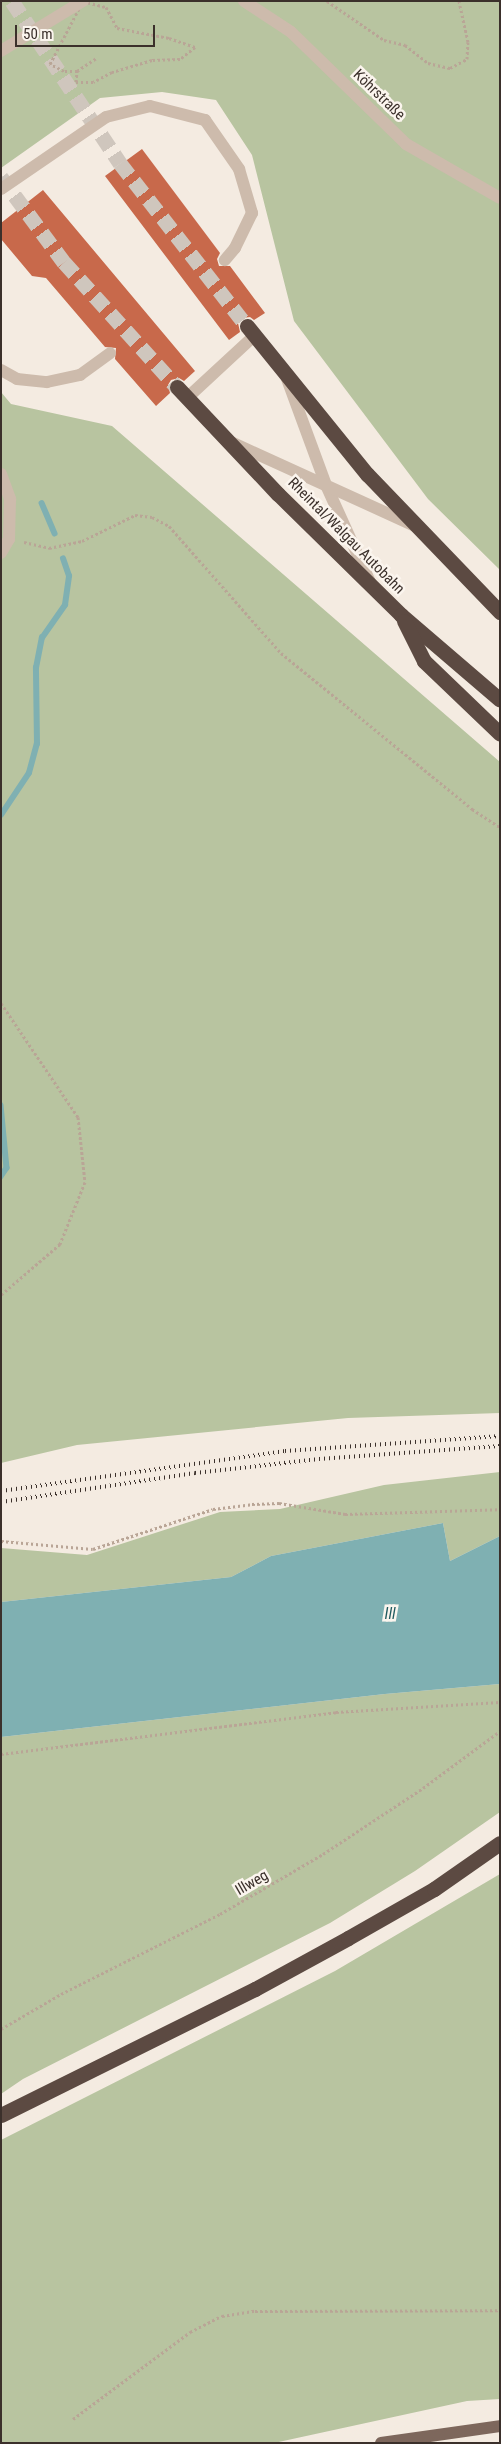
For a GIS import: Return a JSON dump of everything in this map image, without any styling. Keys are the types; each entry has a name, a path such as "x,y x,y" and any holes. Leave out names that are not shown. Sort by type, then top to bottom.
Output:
{"highway":[{"path":"251,330 367,474 415,526 500,612"},
{"name":"Rheintal/Walgau Autobahn","path":"182,393 401,615 500,700"},
{"path":"401,615 424,661 500,734"},
{"path":"1,2115 255,1989 434,1889 500,1843"}],"main road":[{"path":"381,2443 500,2426"}],"street":[{"path":"1,51 83,1"},
{"name":"Köhrstraße","path":"244,1 291,32 406,144 500,198"},
{"path":"1,190 106,117 150,106 205,120 239,169 252,213 225,260"},
{"path":"182,393 251,330"},
{"path":"1,370 17,379 47,382 80,375 110,353"},
{"path":"284,372 326,485 372,587"},
{"path":"228,441 415,526"},
{"path":"1,474 10,500 9,539 1,553"}],"path":[{"path":"78,71 76,82 93,82 112,72 152,60 180,59 195,47 169,38 117,28 106,7 83,1"},
{"path":"327,1 384,40 405,45 428,63 450,68 467,58 468,42 459,1"},
{"path":"66,29 50,64 64,71 78,71 96,58"},
{"path":"9,539 49,548 82,541 135,515 152,517 169,526 281,653 472,808 500,827"},
{"path":"1,1003 78,1116 86,1182 60,1244 1,1295"},
{"path":"1,1541 93,1549 213,1509 252,1504 279,1504 345,1514 500,1509"},
{"path":"1,1754 336,1712 500,1702"},
{"name":"Illweg","path":"1,2029 61,1994 220,1914 315,1859 416,1793 500,1731"},
{"path":"73,2419 190,2332 222,2316 255,2311 500,2310"}],"green space":[{"path":"1,1 500,1 500,570 428,499 294,321 252,155 216,100 162,92 100,98 1,168"},
{"path":"1,392 11,404 112,426 500,762 500,1413 348,1418 77,1445 1,1463"},
{"path":"500,1472 500,1536 450,1561 443,1523 271,1556 231,1577 1,1602 1,1548 87,1555 220,1512 280,1509 384,1485"},
{"path":"500,1684 500,1812 415,1871 330,1923 23,2079 1,2094 1,1737 385,1694"},
{"path":"500,1874 500,2399 467,2401 274,2443 1,2443 1,2140 335,1971"}],"water":[{"name":"Ill","path":"443,1523 450,1561 500,1536 500,1684 385,1694 1,1737 1,1602 231,1577 271,1556"}],"building":[{"path":"142,149 220,253 217,259 219,266 230,266 265,313 254,320 250,317 242,318 238,323 240,332 229,340 105,176"},
{"path":"43,190 195,371 184,381 179,378 171,380 168,385 170,393 156,406 115,359 116,348 105,347 46,278 32,276 1,239 1,223"}],"waterway":[{"path":"42,503 55,533"},
{"path":"1,815 29,773 37,744 36,668 42,638 65,605 69,576 63,559"},
{"path":"1,1105 7,1168 1,1177"}],"tunnel":[{"path":"12,1 120,163 247,326"},
{"path":"1,177 64,262 177,387"}],"railway":[{"path":"1,1491 285,1451 500,1436"},
{"path":"1,1502 195,1473 319,1459 500,1446"}]}
